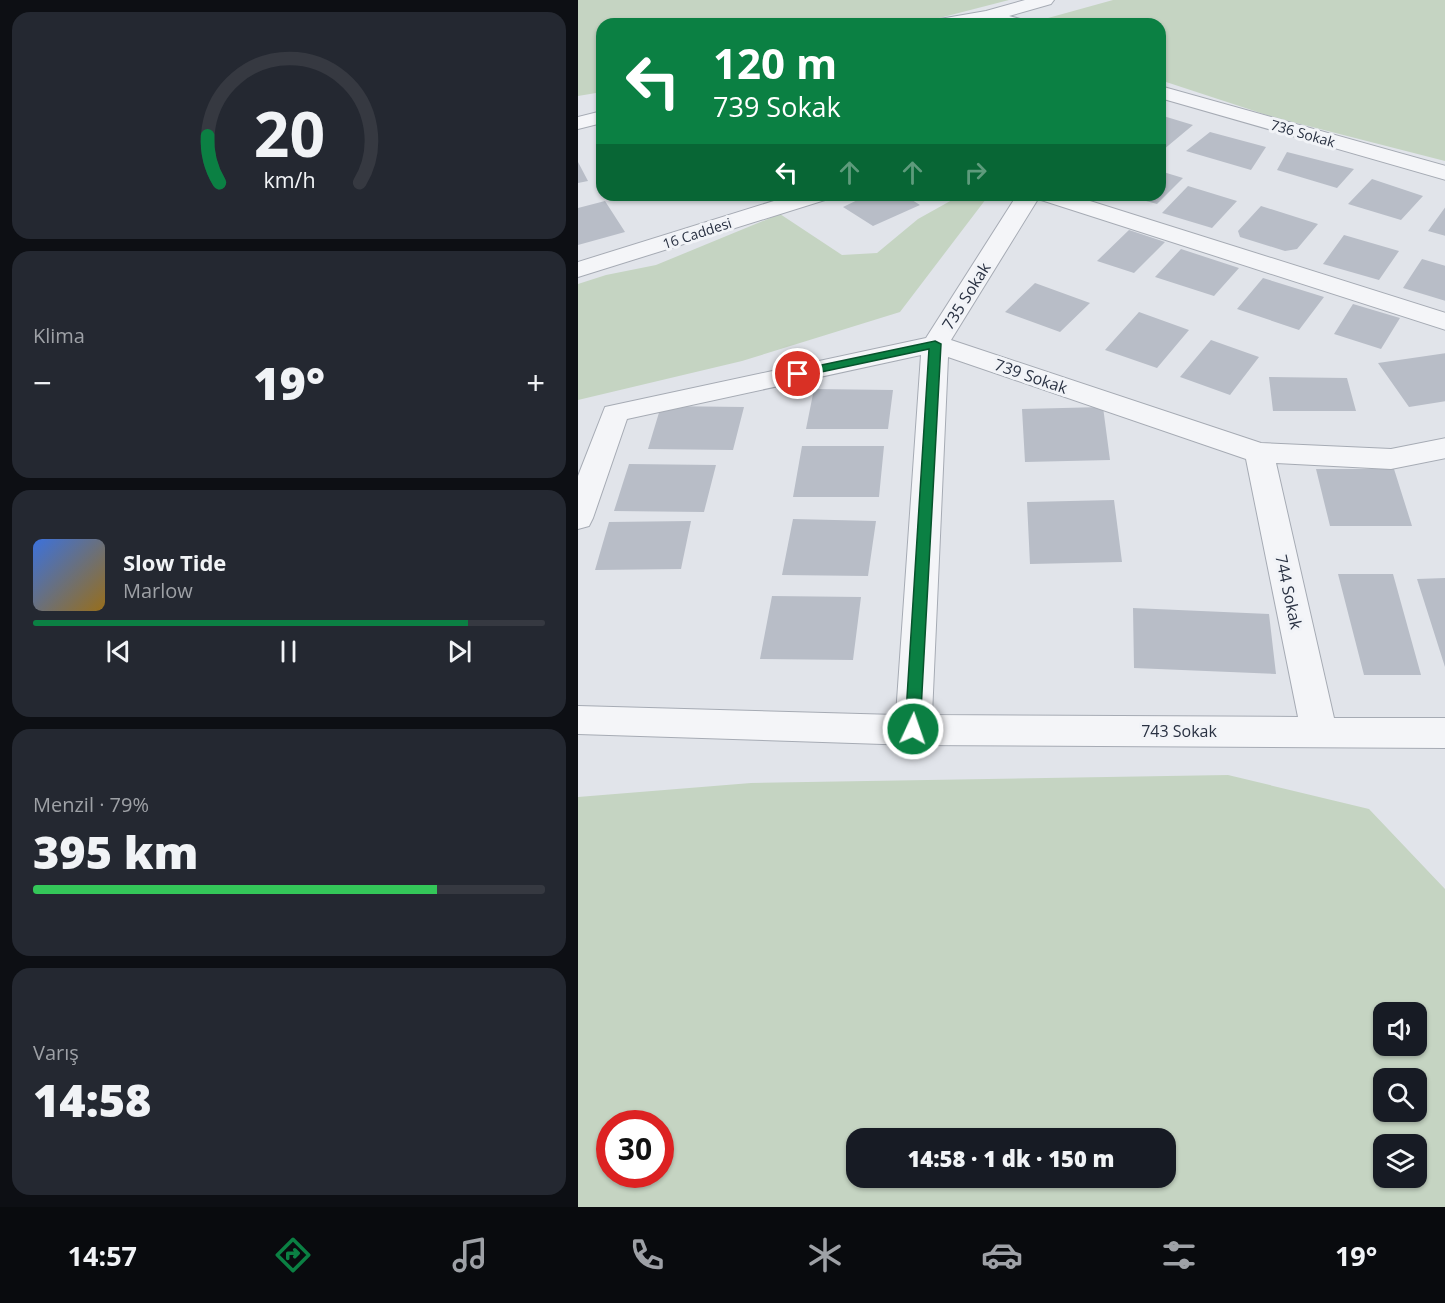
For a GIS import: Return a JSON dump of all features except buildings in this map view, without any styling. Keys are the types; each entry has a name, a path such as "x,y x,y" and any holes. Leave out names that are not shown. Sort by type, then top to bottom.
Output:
{"street":[{"path":"977,18 1045,0"},
{"path":"989,16 997,18"},
{"name":"736 Sokak","path":"1166,94 1445,173"},
{"path":"578,113 596,109"},
{"path":"578,123 596,118"},
{"name":"16 Caddesi","path":"578,270 798,201"},
{"name":"735 Sokak","path":"913,729 935,344 1025,201"},
{"path":"1066,201 1445,322"},
{"path":"578,518 616,413 935,344"},
{"name":"739 Sokak","path":"935,344 1259,453 1391,459 1445,448"},
{"name":"744 Sokak","path":"1259,453 1319,732"},
{"name":"743 Sokak","path":"578,720 913,729 1445,733"}],"green space":[{"path":"578,0 1009,0 939,18 596,18 596,93 578,96"},
{"path":"1113,0 1445,0 1445,161 1273,117 1166,82 1166,18 1048,18"},
{"path":"950,201 984,201 900,312 742,361 578,400 578,284 606,275 656,265 780,214 842,255 877,253 918,219"},
{"path":"1228,775 1369,809 1445,889 1445,1207 578,1207 578,797 751,783"}],"route":[{"path":"798,374 935,344 913,729"}]}
